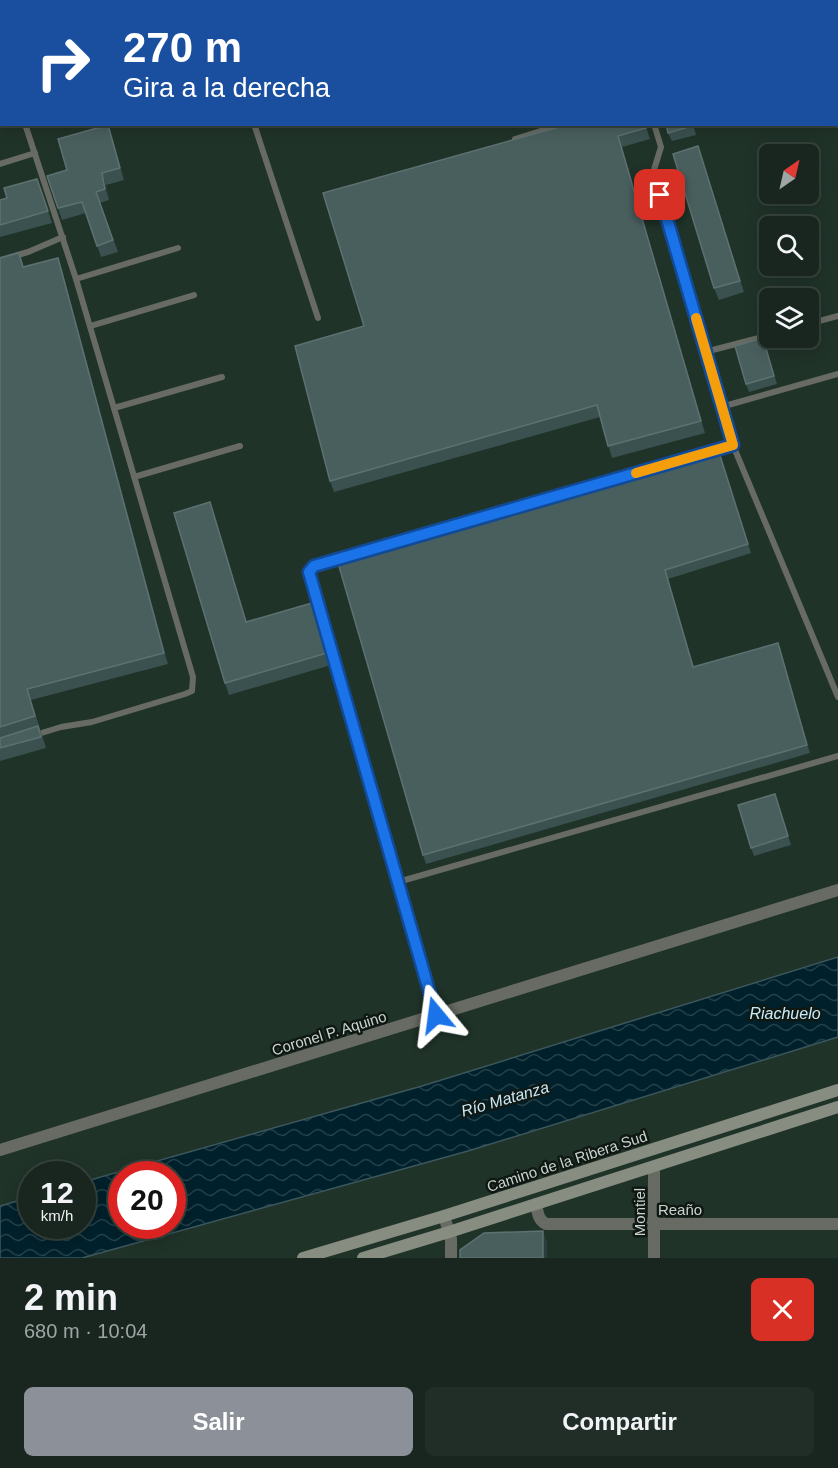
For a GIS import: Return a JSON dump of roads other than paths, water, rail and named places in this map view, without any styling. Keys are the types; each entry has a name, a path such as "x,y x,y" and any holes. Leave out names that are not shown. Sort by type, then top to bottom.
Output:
{"main road":[{"name":"Camino de la Ribera Sud","path":"303,1258 444,1216 838,1090"},
{"name":"Camino de la Ribera Sud","path":"363,1258 838,1107"}],"street":[{"name":"Coronel P. Aquino","path":"0,1150 838,890"},
{"name":"Montiel","path":"654,1167 654,1258"},
{"name":"Reaño","path":"536,1204 538,1216 546,1224 838,1224"},
{"path":"444,1216 450,1232 450,1258"}],"lane":[{"path":"26,126 76,279 193,677 192,691 92,722 61,727 30,736"},
{"path":"255,126 318,318"},
{"path":"515,139 557,126"},
{"path":"655,126 661,147 653,173 733,445 838,697"},
{"path":"0,164 35,153"},
{"path":"0,260 28,252 63,237"},
{"path":"76,279 178,248"},
{"path":"90,326 194,295"},
{"path":"819,321 838,316"},
{"path":"705,352 759,338"},
{"path":"721,407 838,374"},
{"path":"114,408 222,377"},
{"path":"699,455 733,445"},
{"path":"134,477 240,447"},
{"path":"348,556 314,566 309,572 436,1015"},
{"path":"398,882 838,756"}],"water":[{"name":"Riachuelo","path":"838,957 838,1037 468,1151 186,1229 186,1161 157,1161 422,1086"},
{"name":"Riachuelo","path":"108,1175 108,1239 151,1239 82,1258 0,1258 0,1206 18,1201 18,1239 96,1239 96,1178"}],"water label":[{"name":"Río Matanza","path":"505,1099"}]}
